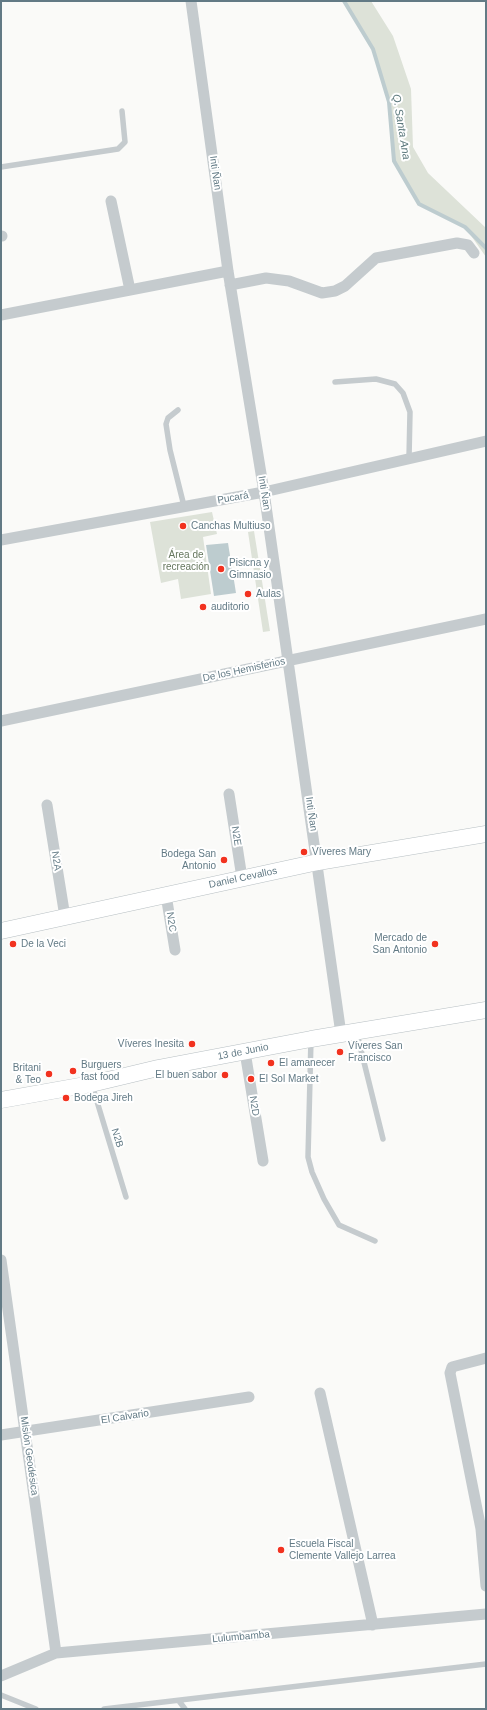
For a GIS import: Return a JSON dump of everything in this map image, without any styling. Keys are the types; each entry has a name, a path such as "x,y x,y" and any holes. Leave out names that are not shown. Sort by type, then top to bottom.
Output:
{"street":[{"name":"Inti Ñan","path":"191,1 230,285 264,492 318,862 341,1034"},
{"path":"111,201 130,290"},
{"path":"230,285 266,278 289,281 322,293 335,291 345,286 376,258 457,243 468,245 474,253"},
{"path":"1,315 228,271"},
{"name":"Pucará","path":"1,540 264,492 486,441"},
{"name":"De los Hemisferios","path":"1,721 486,619"},
{"name":"N2E","path":"229,794 242,878"},
{"name":"N2A","path":"47,805 65,917"},
{"name":"Daniel Cevallos","path":"1,931 318,862 486,834"},
{"name":"N2C","path":"166,895 175,950"},
{"name":"13 de Junio","path":"1,1100 91,1084 158,1068 311,1039 486,1010"},
{"name":"N2D","path":"245,1052 263,1161"},
{"name":"Misión Geodésica","path":"1,1260 56,1653"},
{"path":"486,1358 452,1367 450,1373 481,1530 486,1586"},
{"path":"320,1393 373,1626"},
{"name":"El Calvario","path":"1,1435 249,1397"},
{"name":"Lulumbamba","path":"1,1676 56,1653 373,1626 486,1614"}],"lane":[{"path":"1,167 118,149 125,142 122,111"},
{"path":"335,382 376,379 395,384 403,393 410,412 409,458"},
{"path":"178,410 168,418 166,424 170,450 184,506"},
{"path":"356,1031 383,1139"},
{"path":"311,1039 308,1157 312,1172 324,1199 339,1225 375,1241"},
{"name":"N2B","path":"91,1084 126,1197"},
{"path":"104,1709 179,1702 486,1664"},
{"path":"1,1695 36,1709"},
{"path":"179,1702 185,1709"}],"green space":[{"path":"344,1 371,1 393,36 411,89 413,147 428,173 486,228 486,257 465,227 419,204 394,161 389,102 373,49"},
{"name":"Área de recreación","path":"212,512 217,534 203,537 211,594 181,599 178,579 161,583 150,522"},
{"path":"254,531 270,631 263,632 248,532"}],"shaded area":[{"name":"Pisicna y Gimnasio","path":"228,543 236,593 214,596 206,545"}],"waterway":[{"name":"Q. Santa Ana","path":"344,1 373,49 389,102 394,161 419,204 465,227 486,248"}],"place":[{"name":"Canchas Multiuso","path":"183,526"},
{"name":"Pisicna y Gimnasio","path":"221,569"},
{"name":"Aulas","path":"248,594"},
{"name":"auditorio","path":"203,607"},
{"name":"Víveres Mary","path":"304,852"},
{"name":"Bodega San Antonio","path":"224,860"},
{"name":"De la Veci","path":"13,944"},
{"name":"Mercado de San Antonio","path":"435,944"},
{"name":"Víveres Inesita","path":"192,1044"},
{"name":"Víveres San Francisco","path":"340,1052"},
{"name":"El amanecer","path":"271,1063"},
{"name":"Burguers fast food","path":"73,1071"},
{"name":"Britani & Teo","path":"49,1074"},
{"name":"El buen sabor","path":"225,1075"},
{"name":"El Sol Market","path":"251,1079"},
{"name":"Bodega Jireh","path":"66,1098"},
{"name":"Escuela Fiscal Clemente Vallejo Larrea","path":"281,1550"}]}
